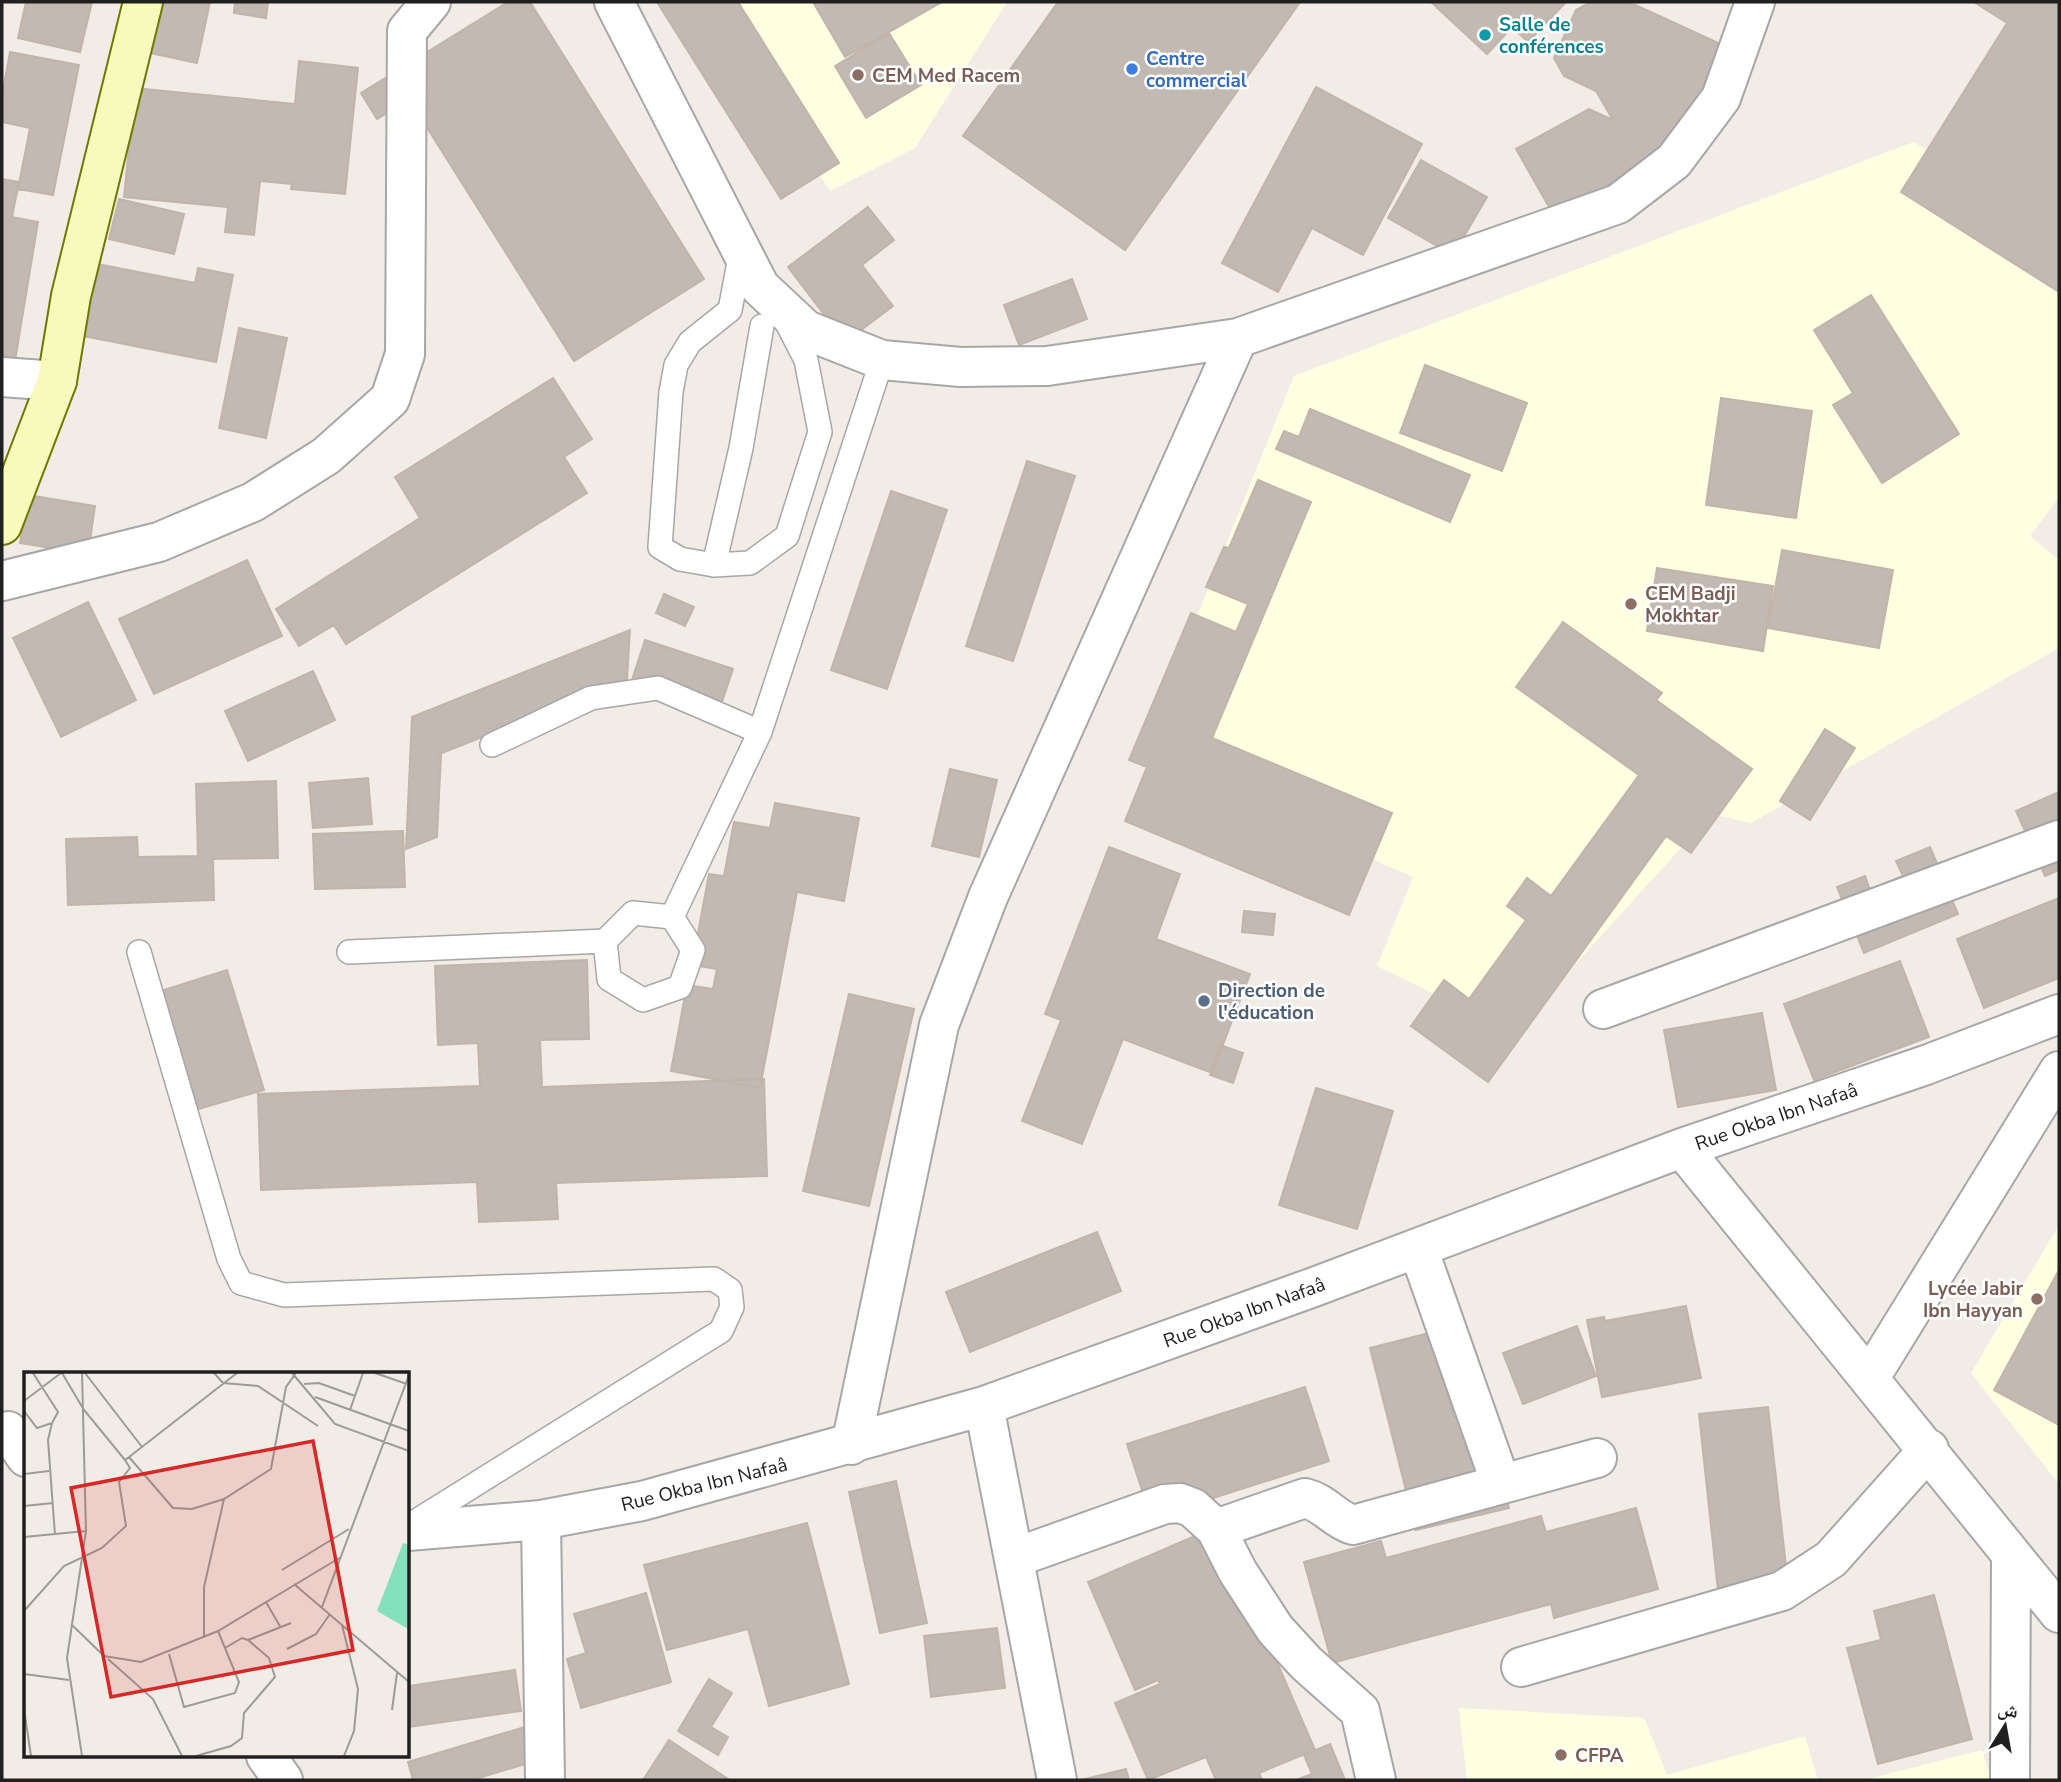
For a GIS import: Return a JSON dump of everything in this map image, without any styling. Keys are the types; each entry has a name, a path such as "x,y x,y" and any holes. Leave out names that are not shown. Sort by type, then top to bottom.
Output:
{"street":[{"path":"2,526 57,381 71,296 143,2"},
{"path":"2,581 159,542 253,502 327,456 390,399 405,354 407,32 431,2"},
{"path":"614,2 760,287 806,330 882,360 961,367 1047,366 1238,338 1618,204 1674,161 1721,98 1755,2"},
{"path":"851,1445 908,1160 939,1025 988,897 1238,338"},
{"path":"2,377 57,381"},
{"path":"1603,1009 2059,840"},
{"name":"Rue Okba Ibn Nafaâ","path":"410,1529 541,1520 642,1502 984,1406 1418,1248 1682,1148 1926,1065 2059,1014"},
{"path":"1869,1379 2059,1072"},
{"path":"1682,1148 1929,1449 2059,1613"},
{"path":"1418,1248 1501,1484"},
{"path":"984,1406 1057,1780"},
{"path":"1521,1667 1782,1591 1831,1559 1929,1449"},
{"path":"1216,1529 1306,1498 1318,1501 1342,1522 1353,1525 1597,1458"},
{"path":"1014,1559 1165,1504 1180,1503 1193,1508 1216,1529 1238,1572 1275,1629 1306,1663 1360,1711 1376,1780"},
{"path":"541,1520 545,1780"},
{"path":"2010,1780 2011,1555"},
{"path":"267,1758 283,1780"}],"lane":[{"path":"742,251 730,310 690,342 676,365 671,392 660,547 680,559 714,565 750,563 787,536 820,432 806,360 793,330 760,287"},
{"path":"730,310 762,326 793,330"},
{"path":"714,565 741,448 762,326"},
{"path":"672,917 760,732 882,360"},
{"path":"492,745 591,698 658,688 760,732"},
{"path":"349,952 605,941 633,913 672,917"},
{"path":"605,941 609,979 643,1000 680,987 693,950 672,917"},
{"path":"139,952 229,1259 240,1283 284,1295 714,1279 730,1290 732,1307 721,1331 410,1528"}],"shaded area":[{"name":"CEM Med Racem","path":"706,2 1007,2 915,148 830,191"},
{"name":"CEM Badji Mokhtar","path":"1914,142 2059,243 2059,497 2030,536 2059,560 2059,648 1751,823 1712,814 1513,1032 1377,966 1413,877 1140,757 1294,376"},
{"name":"Lycée Jabir Ibn Hayyan","path":"2059,1225 2059,1484 1971,1373"},
{"name":"CFPA","path":"1459,1708 1644,1718 1667,1775 1805,1736 1818,1780 1467,1780"},
{"path":"1982,1750 1991,1780 1864,1780"}],"building":[{"path":"26,2 92,2 80,52 18,38"},
{"path":"161,2 210,2 197,63 150,53"},
{"path":"235,2 268,2 266,18 234,13"},
{"path":"508,2 530,2 704,279 574,361 409,99 377,119 361,93"},
{"path":"657,2 738,2 839,163 781,199"},
{"path":"813,2 942,2 845,57"},
{"name":"Centre commercial","path":"1058,2 1300,2 1125,250 963,136"},
{"name":"Salle de conférences","path":"1431,2 1566,2 1528,42 1512,27 1487,54"},
{"path":"1591,2 1629,2 1727,47 1684,140 1647,176 1553,214 1516,149 1589,109 1613,120 1596,91 1564,76 1554,58 1576,10"},
{"path":"1974,2 2059,2 2059,292 1901,192 2007,23"},
{"path":"889,33 921,85 866,118 835,66"},
{"path":"10,52 79,65 53,195 18,189 30,128 2,122 2,96"},
{"path":"299,61 358,68 345,194 291,189 292,184 260,181 254,235 225,232 228,207 124,197 135,88 295,104"},
{"path":"1316,87 1422,144 1363,255 1312,228 1278,292 1222,263"},
{"path":"1421,160 1487,197 1453,255 1388,218"},
{"path":"2,179 19,182 12,217 38,222 14,367 2,365"},
{"path":"119,199 184,214 174,254 109,239"},
{"path":"868,207 894,240 862,265 893,306 845,342 788,267"},
{"path":"92,263 195,283 198,268 233,275 216,362 78,335"},
{"path":"1072,279 1087,319 1019,345 1004,305"},
{"path":"1871,295 1959,434 1882,483 1833,405 1853,393 1814,330"},
{"path":"239,328 287,338 266,438 219,428"},
{"path":"1425,365 1527,403 1502,471 1400,433"},
{"path":"553,378 592,439 564,457 587,493 346,644 334,625 299,646 276,609 420,518 395,477"},
{"path":"1721,398 1812,411 1796,518 1706,505"},
{"path":"1310,409 1470,475 1450,522 1276,449 1284,431 1299,437"},
{"path":"1027,461 1075,476 1013,661 966,646"},
{"path":"1258,480 1311,502 1212,738 1392,813 1349,915 1125,821 1147,767 1129,760 1191,613 1236,632 1248,604 1206,587 1224,547 1229,548"},
{"path":"891,491 947,510 887,689 831,670"},
{"path":"28,495 95,506 88,554 20,543"},
{"path":"1782,550 1893,570 1879,648 1768,628"},
{"path":"247,560 282,636 154,694 119,619"},
{"path":"1657,568 1773,586 1763,651 1647,631"},
{"path":"664,594 694,607 685,626 656,613"},
{"path":"88,602 136,700 61,737 13,638"},
{"path":"1563,622 1662,693 1656,700 1752,769 1691,853 1666,836 1488,1082 1411,1026 1444,980 1469,999 1526,920 1507,906 1527,878 1551,896 1639,775 1516,687"},
{"path":"630,630 627,679 437,755 441,755 437,837 406,849 412,717"},
{"path":"645,640 733,669 717,717 629,689"},
{"path":"313,671 335,720 248,761 225,711"},
{"path":"1825,729 1855,748 1810,820 1780,801"},
{"path":"950,769 997,780 979,857 932,846"},
{"path":"368,778 372,824 313,828 309,783"},
{"path":"276,781 278,858 213,859 214,900 68,905 66,839 137,837 138,857 198,856 196,784"},
{"path":"2059,792 2059,870 2045,876 2016,811"},
{"path":"775,803 859,818 844,901 797,892 760,1088 671,1071 687,985 713,989 717,969 692,965 709,874 724,876 734,822 770,828"},
{"path":"403,831 405,887 315,889 313,834"},
{"path":"1109,847 1180,874 1156,939 1250,974 1212,1073 1123,1039 1082,1144 1022,1121 1061,1020 1045,1014"},
{"path":"1930,847 1958,914 1864,953 1837,887 1865,876 1870,890 1903,876 1896,861"},
{"path":"2059,898 2059,978 1984,1008 1957,939"},
{"path":"1244,911 1275,914 1273,935 1242,932"},
{"path":"587,960 589,1039 540,1040 542,1087 764,1079 767,1176 556,1183 558,1219 479,1222 477,1182 261,1190 258,1094 480,1086 478,1043 438,1045 435,966"},
{"path":"1900,961 1929,1037 1814,1080 1784,1004"},
{"path":"227,970 264,1090 195,1110 158,992"},
{"path":"849,994 914,1009 869,1206 803,1191"},
{"path":"1762,1013 1776,1090 1678,1107 1664,1030"},
{"path":"1220,1045 1243,1053 1233,1083 1210,1075"},
{"path":"1316,1088 1393,1111 1357,1229 1279,1205"},
{"path":"1097,1232 1121,1291 970,1352 946,1292"},
{"path":"2059,1270 2059,1425 1994,1390"},
{"path":"1686,1306 1701,1378 1602,1397 1587,1320 1604,1317 1605,1321"},
{"path":"1577,1326 1596,1376 1523,1404 1503,1353"},
{"path":"1433,1332 1454,1417 1485,1410 1509,1508 1416,1530 1370,1348"},
{"path":"1305,1387 1329,1461 1151,1518 1127,1444"},
{"path":"1768,1407 1788,1584 1718,1591 1699,1414"},
{"path":"896,1481 927,1623 880,1633 849,1492"},
{"path":"1636,1508 1658,1589 1554,1618 1551,1604 1332,1663 1304,1562 1381,1541 1386,1558 1541,1516 1546,1532"},
{"path":"807,1523 849,1684 769,1706 748,1629 667,1650 644,1565"},
{"path":"1218,1526 1315,1750 1259,1773 1262,1780 1216,1780 1206,1757 1148,1780 1115,1703 1160,1684 1158,1680 1135,1690 1088,1582"},
{"path":"646,1593 671,1682 581,1708 567,1659 586,1653 574,1614"},
{"path":"1934,1595 1972,1739 1878,1764 1847,1648 1881,1640 1874,1611"},
{"path":"997,1628 1005,1688 931,1697 924,1636"},
{"path":"515,1670 521,1711 410,1727 410,1686"},
{"path":"709,1679 732,1693 711,1727 728,1737 718,1755 678,1731"},
{"path":"538,1723 548,1757 472,1780 413,1780 408,1762"},
{"path":"669,1740 728,1779 643,1780"},
{"path":"1330,1744 1345,1780 1296,1780 1312,1774 1304,1755"},
{"path":"1126,1769 1129,1780 1081,1780"}],"place":[{"name":"Salle de conférences","path":"1485,35"},
{"name":"Centre commercial","path":"1132,69"},
{"name":"CEM Med Racem","path":"858,75"},
{"name":"CEM Badji Mokhtar","path":"1631,604"},
{"name":"Direction de l'éducation","path":"1204,1001"},
{"name":"Lycée Jabir Ibn Hayyan","path":"2037,1299"},
{"name":"CFPA","path":"1561,1755"}]}
